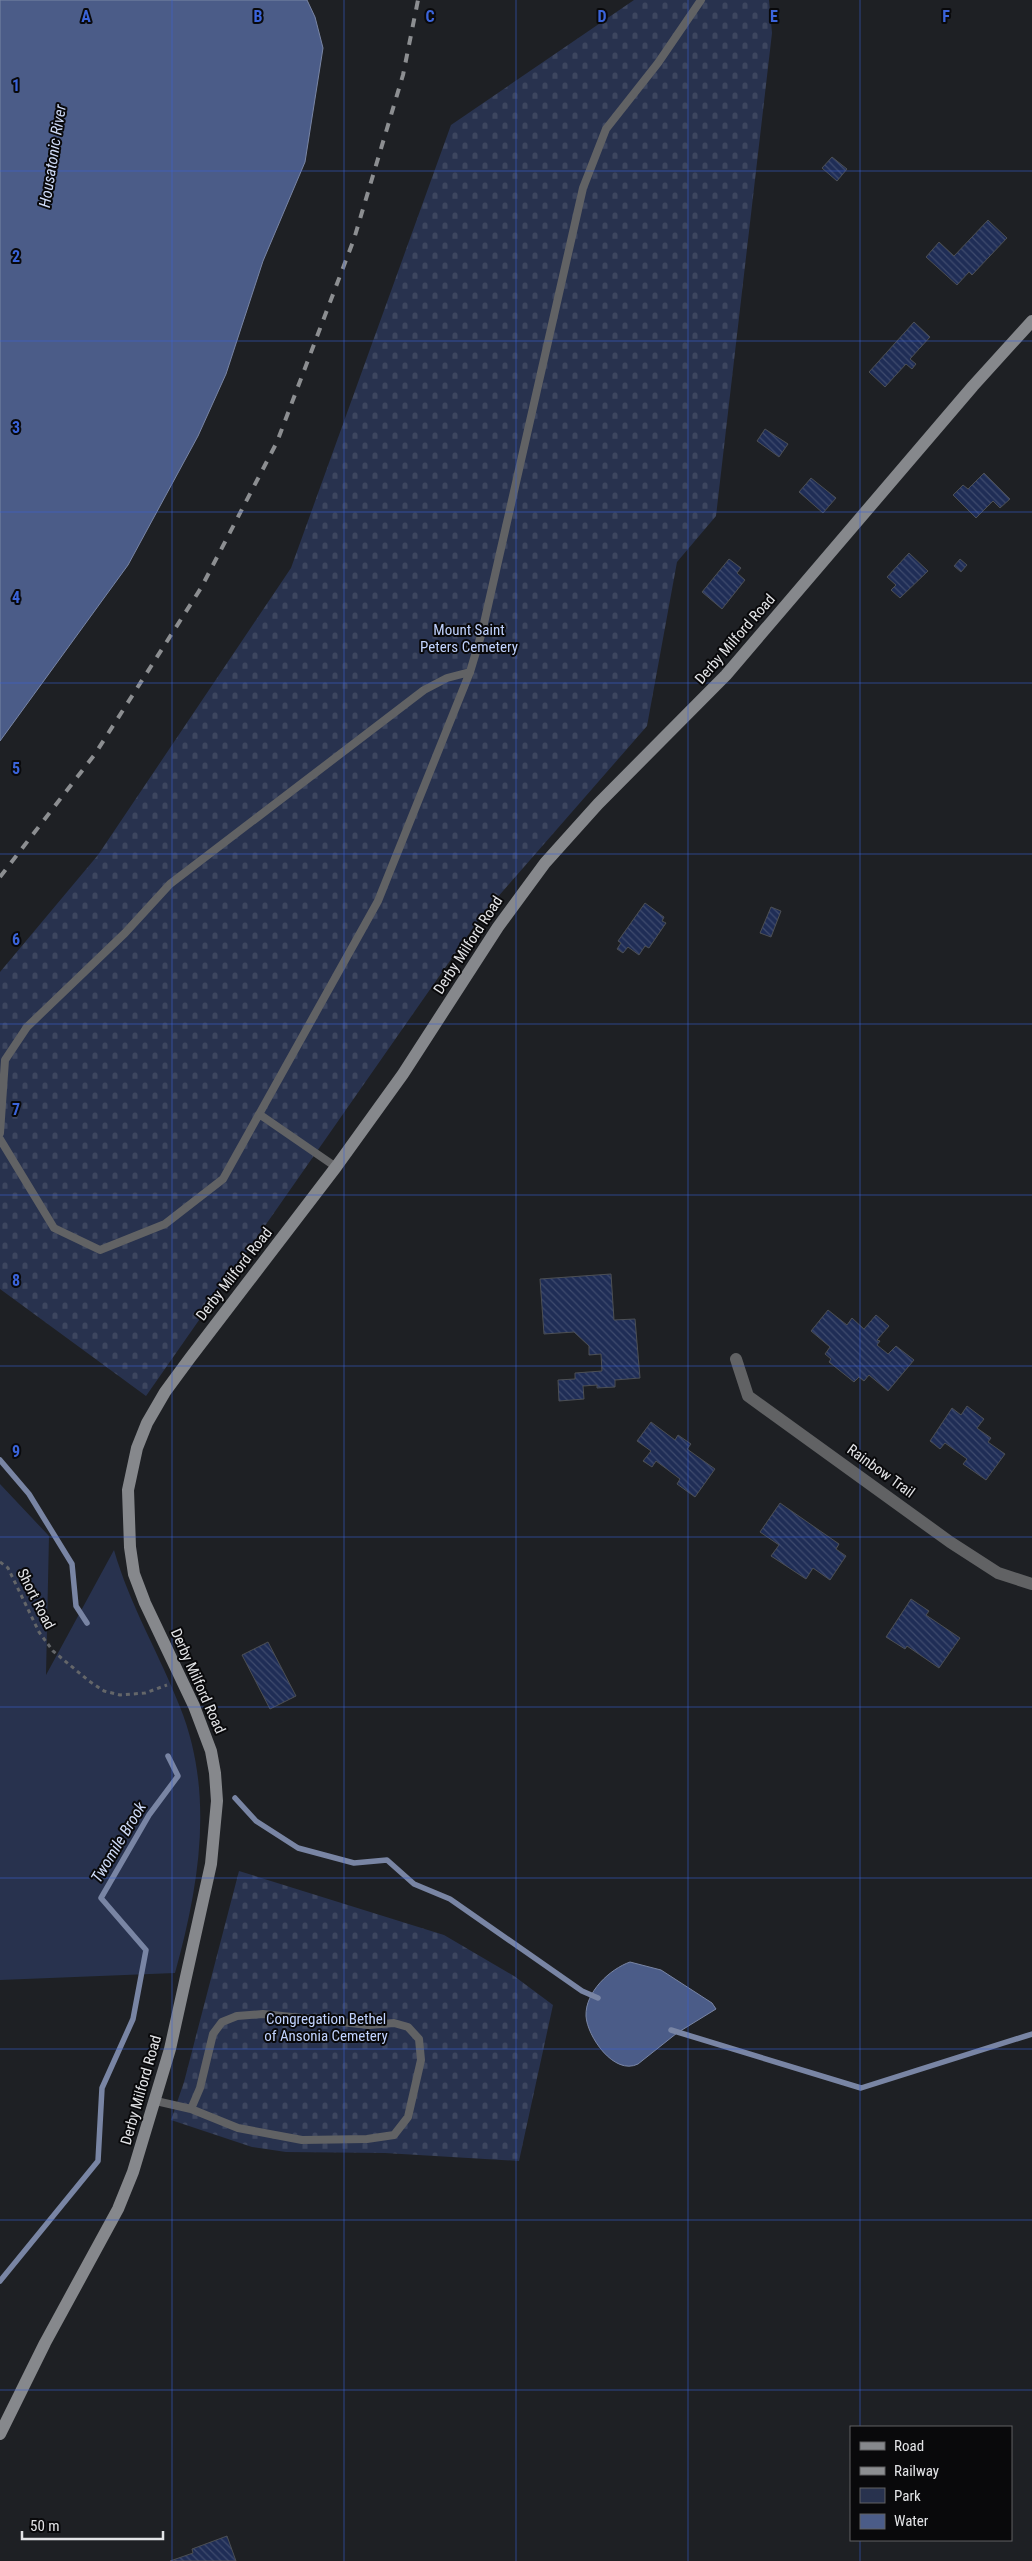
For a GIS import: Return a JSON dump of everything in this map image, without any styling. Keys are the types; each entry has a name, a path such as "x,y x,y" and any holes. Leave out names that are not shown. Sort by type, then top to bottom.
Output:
{"main road":[{"name":"Derby Milford Road","path":"0,2434 45,2343 118,2209 133,2172 156,2101 194,1945 211,1864 216,1829 217,1792 211,1751 201,1722 182,1679 145,1603 134,1574 130,1547 128,1490 137,1448 147,1423 165,1392 336,1167 403,1074 498,927 545,863 598,804 726,675 1032,321"}],"street":[{"name":"Rainbow Trail","path":"736,1359 748,1396 950,1542 998,1573 1032,1584"}],"lane":[{"path":"0,1139 54,1228 100,1250 165,1224 223,1179 378,901 470,672 482,632 583,188 606,129 658,63 701,0"},
{"path":"0,1133 6,1060 27,1027 126,933 170,884 424,690 447,678 470,672"},
{"path":"260,1114 336,1167"},
{"path":"156,2101 192,2109 238,2128 302,2140 367,2139 394,2134 408,2117 421,2060 419,2039 408,2027 394,2023 369,2025 263,2014 237,2016 222,2022 213,2034 200,2088 192,2109"}],"path":[{"name":"Short Road","path":"0,1562 8,1568 39,1632 53,1650 104,1691 120,1695 145,1693 182,1679"}],"green space":[{"name":"Mount Saint Peters Cemetery","path":"634,0 769,0 772,33 716,516 677,562 647,726 482,915 146,1396 0,1289 0,972 98,855 291,568 451,125"},
{"path":"0,1484 49,1536 46,1675 114,1550 128,1591 180,1707 191,1740 197,1773 200,1806 200,1840 191,1907 175,1973 0,1980"},
{"name":"Congregation Bethel of Ansonia Cemetery","path":"239,1871 444,1935 514,1976 553,2005 519,2161 385,2153 286,2152 252,2147 171,2120 184,2082"}],"water":[{"name":"Housatonic River","path":"0,0 307,0 315,17 323,48 305,162 263,261 226,374 198,436 128,565 0,741"},
{"path":"630,1962 661,1970 712,2003 716,2009 677,2033 638,2064 629,2066 620,2064 603,2052 591,2034 586,2016 587,2007 594,1990 607,1976 622,1965"}],"building":[{"path":"832,157 847,169 837,181 822,168"},
{"path":"988,220 1007,238 972,275 969,272 957,285 926,257 939,242 954,256"},
{"path":"914,322 930,337 910,359 916,364 912,369 906,364 885,387 869,372"},
{"path":"765,429 788,444 779,457 757,441"},
{"path":"984,473 1010,499 1000,508 993,501 976,518 953,495 963,485 968,489"},
{"path":"811,478 836,498 823,513 799,492"},
{"path":"909,553 928,571 900,598 891,590 896,585 887,577"},
{"path":"729,559 741,568 737,573 745,580 722,609 702,592"},
{"path":"960,559 967,565 961,572 954,566"},
{"path":"645,903 664,917 662,921 666,923 649,948 645,946 639,955 628,947 623,953 617,949 621,943 618,941"},
{"path":"771,907 781,911 771,937 760,933"},
{"path":"611,1274 614,1320 635,1319 640,1378 615,1380 615,1387 597,1388 597,1385 583,1386 584,1399 559,1401 558,1380 575,1379 575,1373 602,1371 601,1354 589,1355 589,1346 574,1332 544,1334 540,1279"},
{"path":"828,1310 847,1325 852,1318 864,1329 876,1315 889,1326 877,1340 880,1341 877,1345 888,1354 896,1346 914,1360 888,1391 869,1375 864,1381 859,1377 854,1382 829,1362 831,1359 825,1354 830,1347 811,1331"},
{"path":"967,1406 984,1419 977,1428 991,1438 988,1442 1005,1454 986,1480 963,1464 967,1459 945,1443 940,1449 930,1441 952,1408 961,1415"},
{"path":"651,1422 675,1440 678,1435 691,1444 687,1449 715,1469 695,1497 677,1484 680,1479 656,1461 652,1467 643,1461 651,1451 637,1441"},
{"path":"780,1503 839,1544 836,1549 846,1556 830,1580 813,1568 806,1579 771,1556 779,1545 760,1532"},
{"path":"911,1599 929,1611 926,1615 960,1638 939,1668 907,1646 905,1649 886,1637"},
{"path":"268,1642 296,1696 270,1709 242,1655"},
{"path":"227,2536 236,2561 170,2561 193,2553 192,2549"}],"waterway":[{"name":"Twomile Brook","path":"0,1460 29,1494 72,1564 76,1606 87,1623"},
{"name":"Twomile Brook","path":"0,2281 98,2161 102,2088 133,2019 146,1950 101,1898 149,1815 178,1776 168,1756"},
{"path":"235,1798 256,1821 298,1848 354,1863 387,1860 414,1884 450,1899 582,1991 598,1998"},
{"path":"671,2030 861,2088 1032,2034"}],"railway":[{"path":"0,877 95,754 201,588 277,442 354,239 403,75 418,0"}]}
